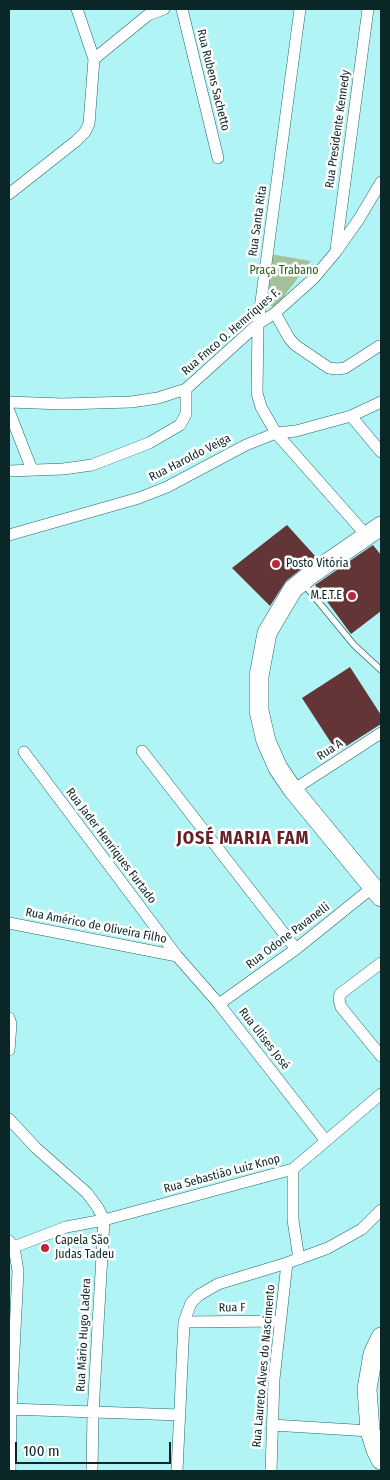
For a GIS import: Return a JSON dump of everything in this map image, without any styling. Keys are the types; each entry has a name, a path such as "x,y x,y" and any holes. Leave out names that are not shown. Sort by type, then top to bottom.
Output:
{"main road":[{"path":"374,531 293,589 267,633 259,676 259,711 266,741 278,768 293,790 377,892"},
{"path":"381,1337 373,1354 367,1389 370,1431 381,1460"}],"street":[{"path":"9,194 76,142 85,132 88,124 94,59 77,9"},
{"path":"94,59 147,12 164,9"},
{"name":"Rua Rubens Sachetto","path":"182,9 218,158"},
{"name":"Rua Santa Rita","path":"300,9 297,45 258,324 257,394 261,407 276,433 374,531"},
{"name":"Rua Presidente Kennedy","path":"335,253 368,9"},
{"name":"Rua Fmco O. Hemriques F.","path":"9,402 63,404 131,402 158,398 186,388 258,324 275,313 313,279 335,253 359,219 381,182"},
{"path":"275,313 295,345 329,368 345,368 380,345"},
{"path":"9,471 92,466 149,442 180,425 186,414 186,388"},
{"name":"Rua Haroldo Veiga","path":"9,535 139,498 167,487 246,445 276,433 296,431 351,416 381,402"},
{"path":"9,410 32,470"},
{"path":"351,416 381,452"},
{"name":"Rua A","path":"293,790 381,733"},
{"path":"142,751 296,949"},
{"name":"Rua Jader Henriques Furtado","path":"24,752 177,956"},
{"name":"Rua Odone Pavanelli","path":"219,1004 377,892"},
{"name":"Rua Américo de Oliveira Filho","path":"9,923 177,956"},
{"name":"Rua Ulises José","path":"177,956 219,1004 326,1141"},
{"path":"381,962 340,994 339,1000 341,1007 381,1056"},
{"path":"9,1019 9,1050"},
{"name":"Rua Sebastião Luiz Knop","path":"12,1244 66,1227 104,1220 293,1169 381,1094"},
{"path":"9,1119 36,1148 86,1193 98,1208 104,1220"},
{"path":"293,1169 293,1220 299,1259"},
{"path":"177,1471 184,1322 191,1303 199,1295 218,1284 287,1263 328,1248 362,1229 381,1210"},
{"name":"Rua Mário Hugo Ladera","path":"92,1471 93,1413 104,1220"},
{"path":"10,1471 10,1410 18,1271 12,1244"},
{"name":"Rua Laureto Alves do Nascimento","path":"270,1471 280,1321 287,1263"},
{"name":"Rua F","path":"184,1322 280,1321"},
{"path":"10,1410 180,1415"},
{"path":"272,1425 370,1431"}],"lane":[{"path":"302,582 354,645 381,670"}],"green space":[{"name":"Praça Trabano","path":"270,254 311,261 275,308 268,304"}],"building":[{"name":"Posto Vitória","path":"287,525 316,557 286,581 270,606 232,568"},
{"name":"M.E.T.E","path":"373,545 381,555 381,611 351,634 315,585"},
{"path":"350,667 381,715 381,724 337,752 302,698"}],"place":[{"name":"Posto Vitória","path":"276,564"},
{"name":"M.E.T.E","path":"352,596"},
{"name":"Capela São Judas Tadeu","path":"45,1248"}],"district":[{"name":"JOSÉ MARIA FAM","path":"243,839"}]}
